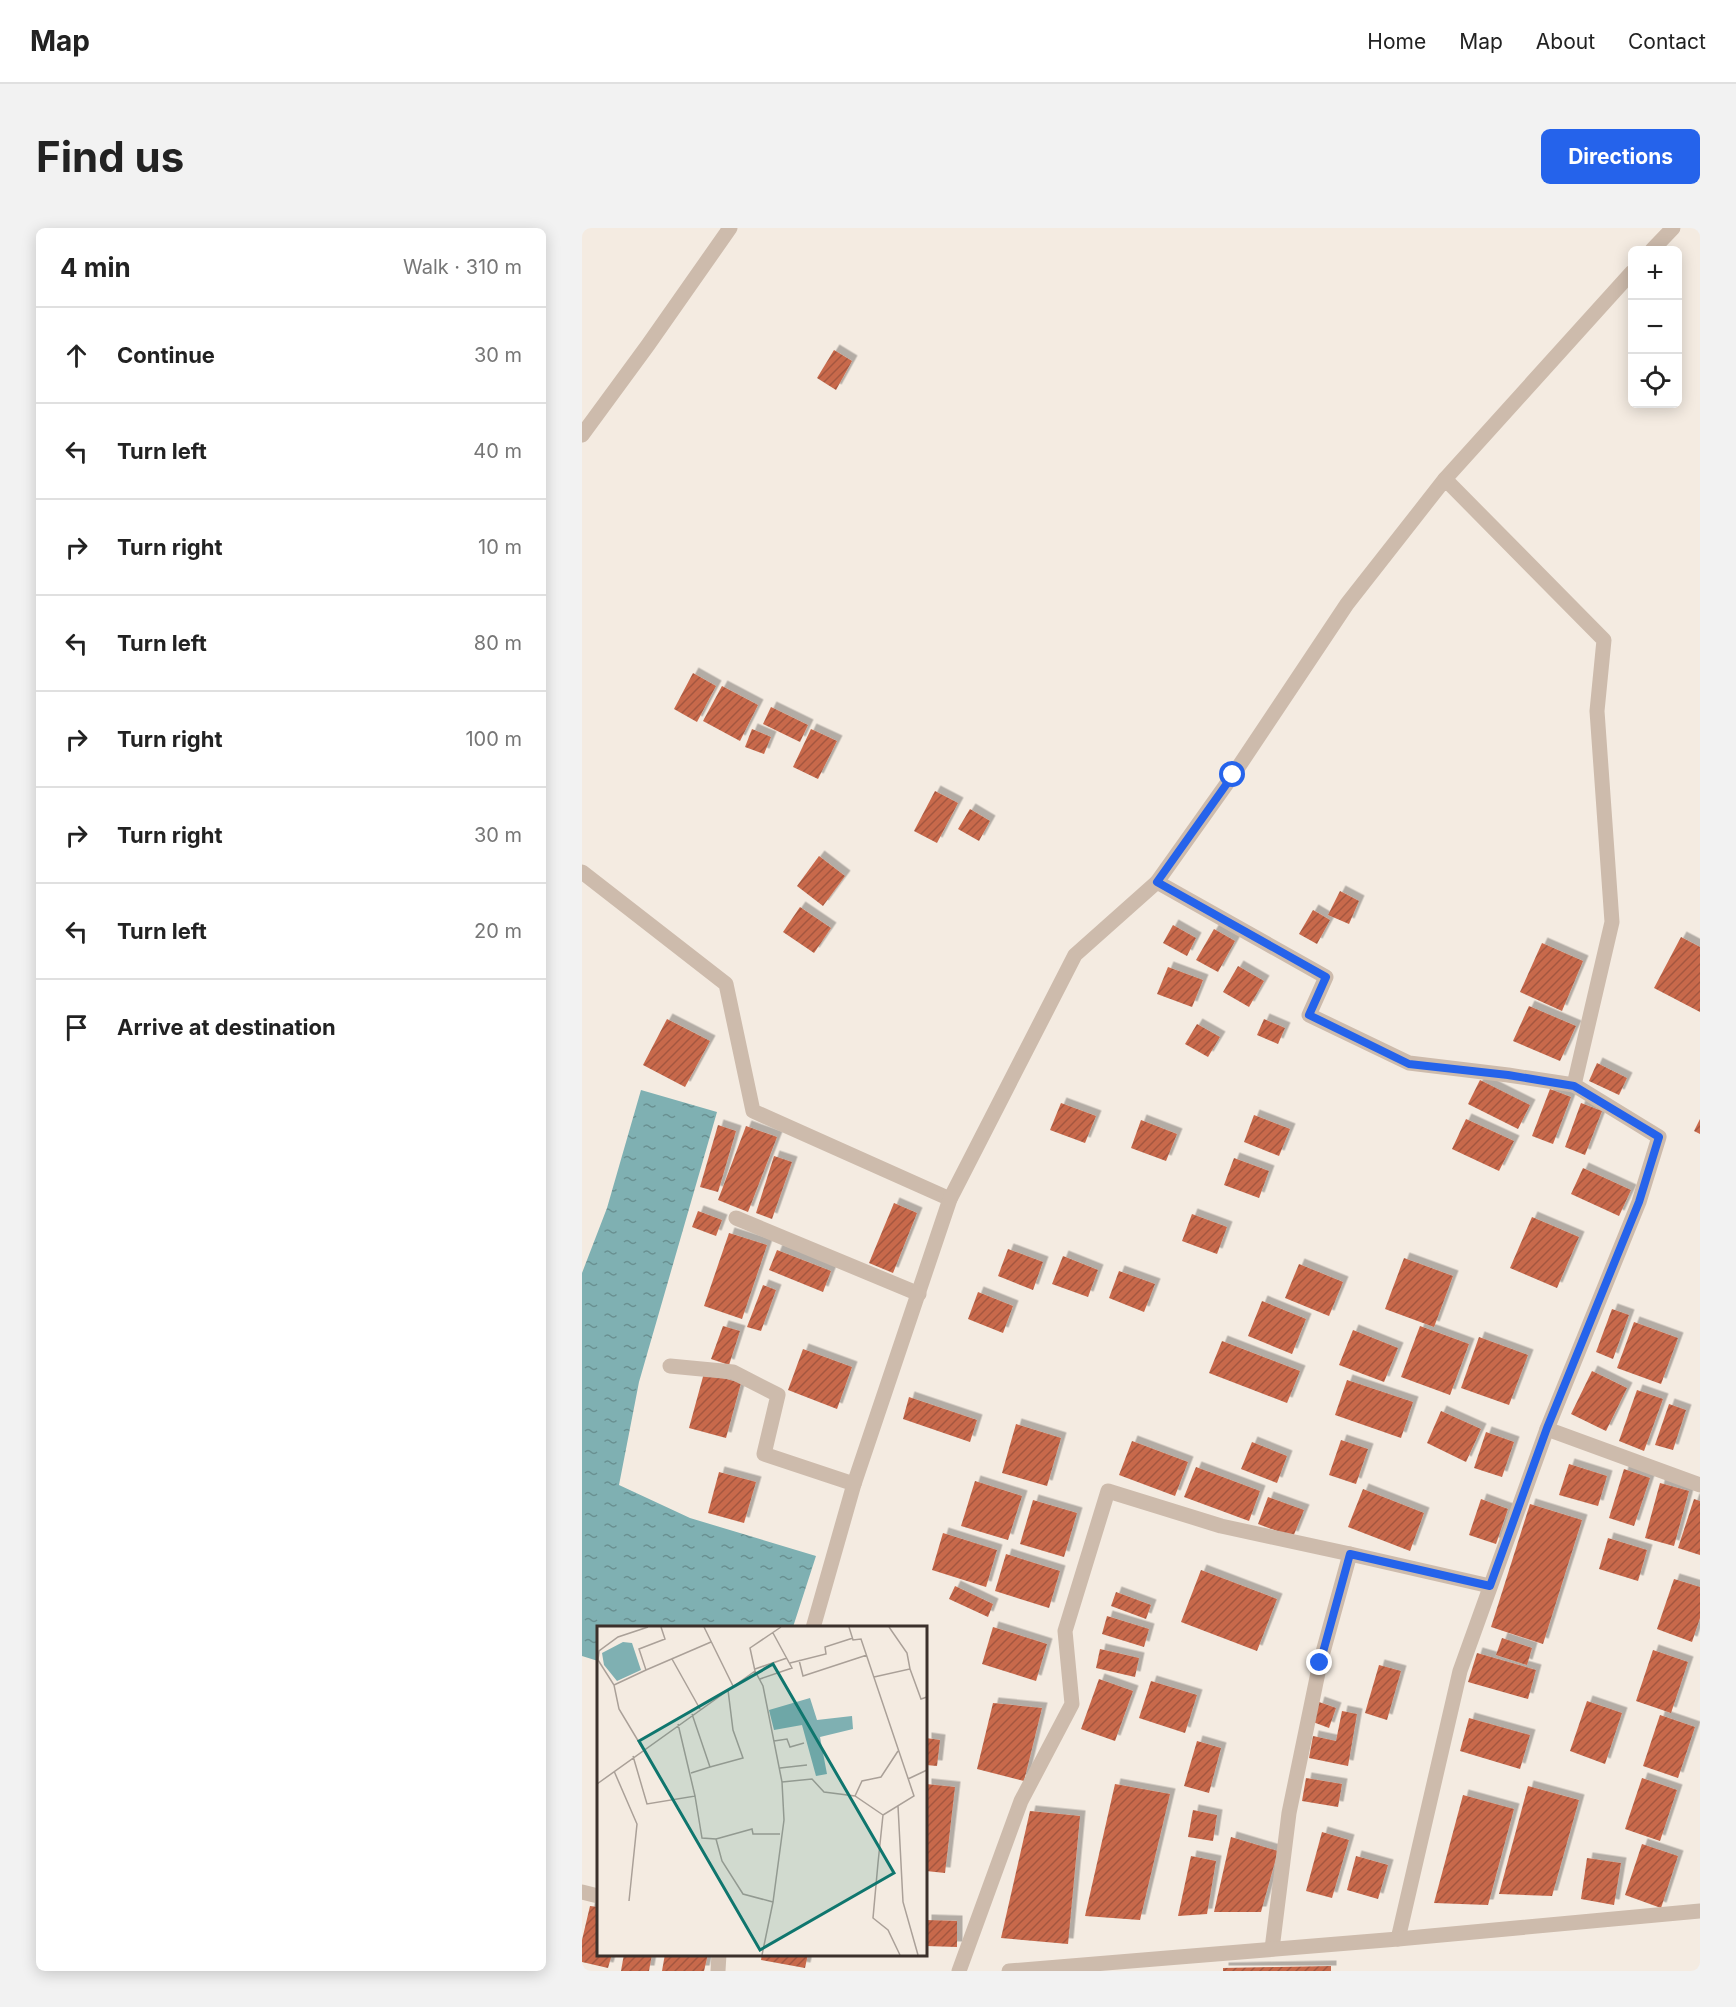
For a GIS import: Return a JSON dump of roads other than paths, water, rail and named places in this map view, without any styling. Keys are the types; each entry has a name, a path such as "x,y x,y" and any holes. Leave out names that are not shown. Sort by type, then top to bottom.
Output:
{"street":[{"path":"582,435 730,228"},
{"path":"1656,246 1672,228"},
{"path":"814,1626 854,1484 950,1199 1075,955 1157,882 1233,775 1347,604 1445,479 1628,276"},
{"path":"1445,479 1604,640 1597,711 1612,922 1574,1086"},
{"path":"582,872 726,984 753,1111 950,1199"},
{"path":"1157,882 1326,977 1309,1015 1409,1064 1508,1075 1574,1086 1659,1137 1639,1202 1547,1428 1460,1671 1398,1939"},
{"path":"736,1218 919,1294"},
{"path":"670,1366 733,1372 778,1395 764,1454 854,1484"},
{"path":"1547,1428 1700,1485"},
{"path":"959,1971 1021,1801 1072,1704 1065,1631 1108,1491 1221,1526 1490,1586"},
{"path":"1272,1949 1292,1801 1320,1663 1350,1554"},
{"path":"582,1892 597,1896"},
{"path":"1009,1971 1700,1911"},
{"path":"1203,1971 1204,1955"},
{"path":"718,1971 719,1956"}],"water":[{"path":"641,1090 717,1112 639,1382 619,1485 690,1518 816,1556 793,1626 597,1626 597,1661 582,1656 582,1273 607,1208"}]}
